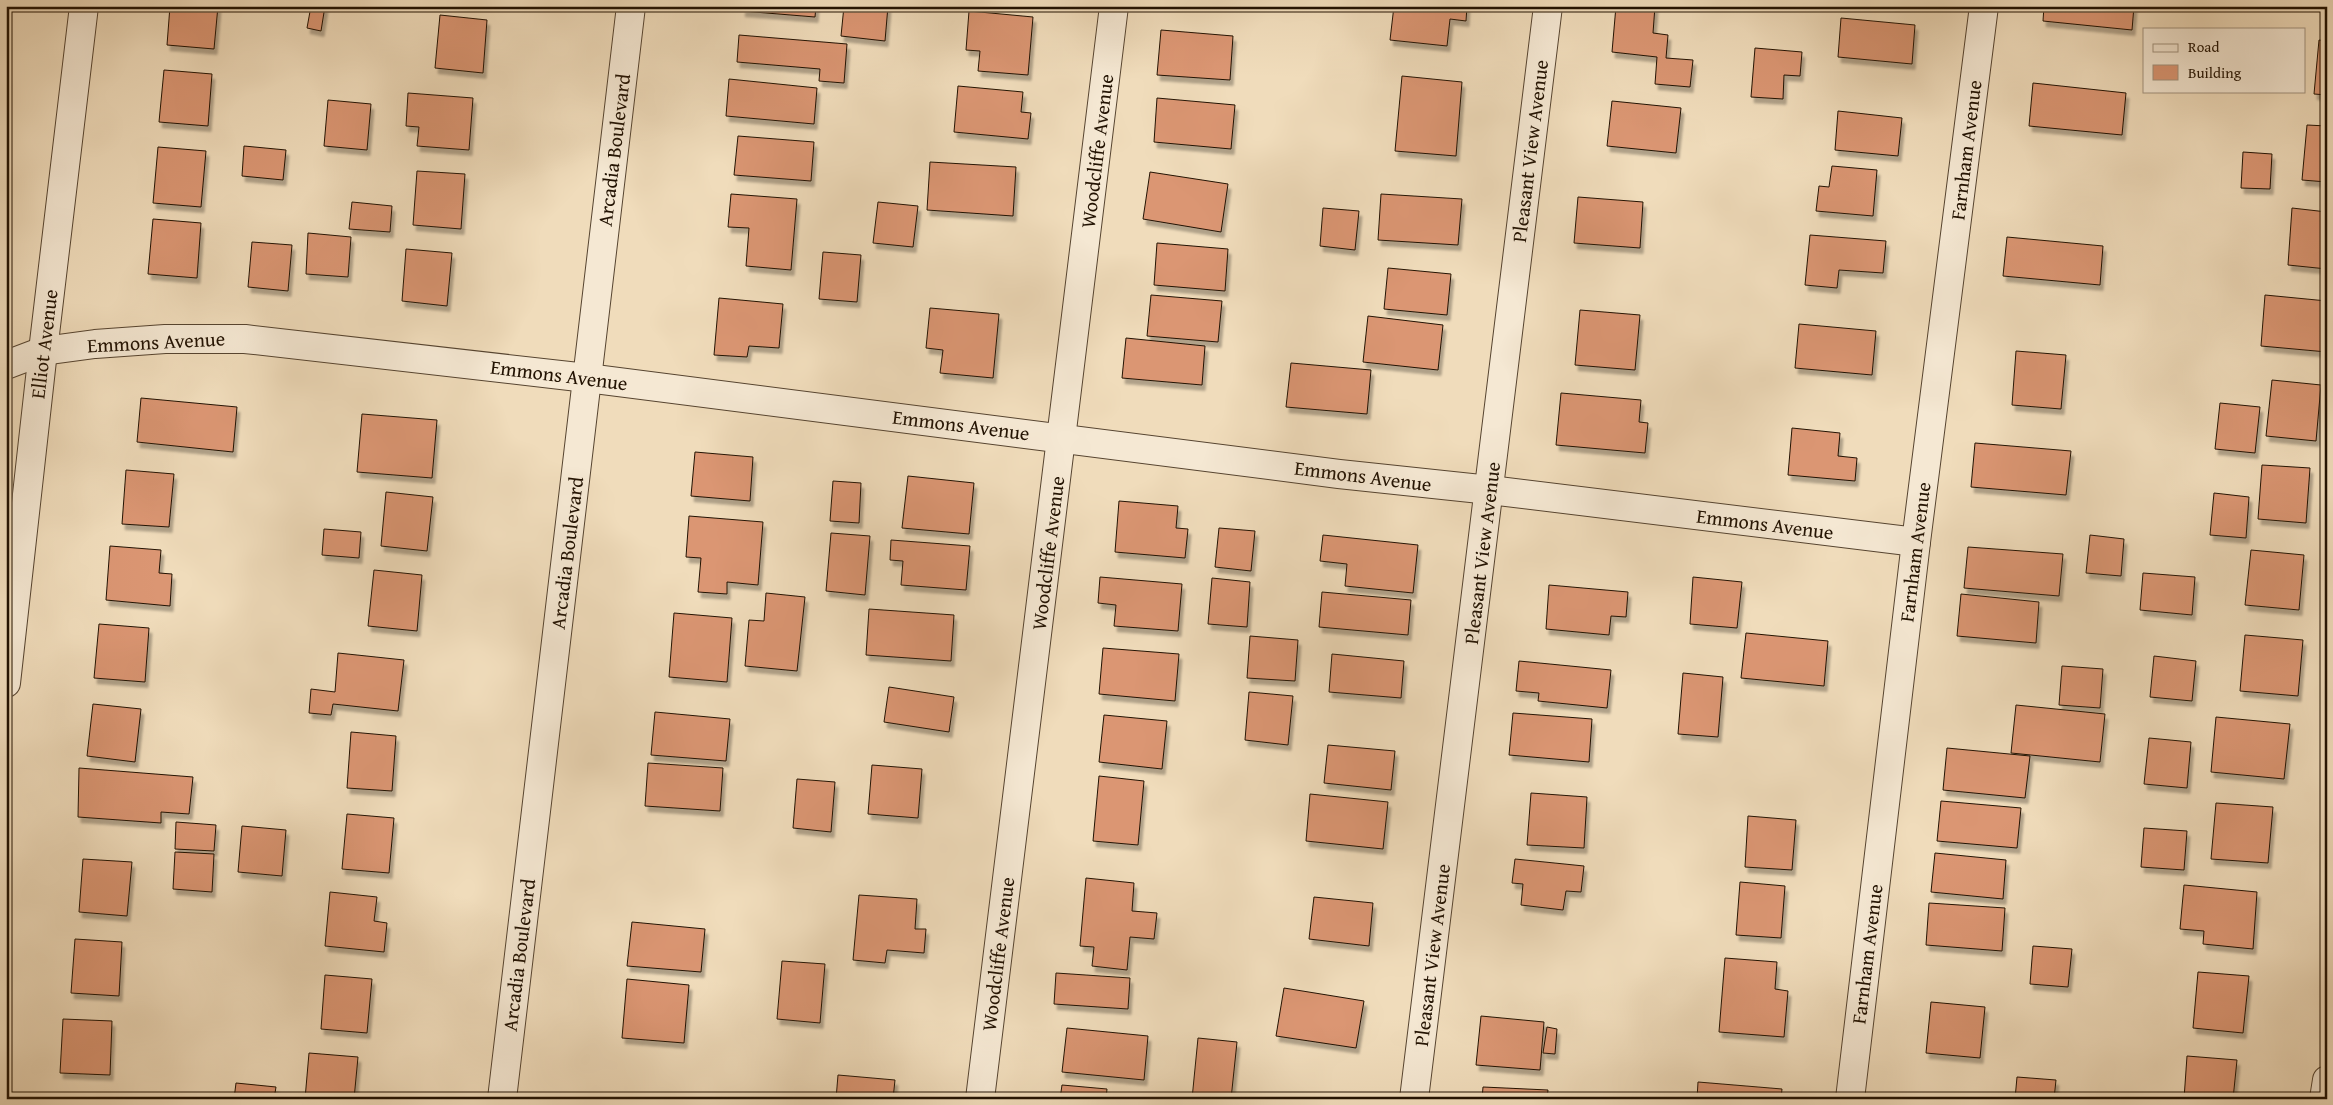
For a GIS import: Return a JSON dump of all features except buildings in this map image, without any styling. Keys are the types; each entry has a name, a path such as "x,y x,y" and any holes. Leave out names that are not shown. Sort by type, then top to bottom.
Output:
{"street":[{"name":"Elliot Avenue","path":"6,683 84,6"},
{"name":"Arcadia Boulevard","path":"502,1099 631,6"},
{"name":"Woodcliffe Avenue","path":"980,1099 1114,6"},
{"name":"Pleasant View Avenue","path":"1414,1099 1548,6"},
{"name":"Farnham Avenue","path":"1850,1099 1916,542 1984,6"},
{"name":"Emmons Avenue","path":"6,365 43,351 95,344 164,340 245,339 587,378 1339,474 1490,490 1916,542"},
{"path":"2324,1099 2327,1080"}]}
